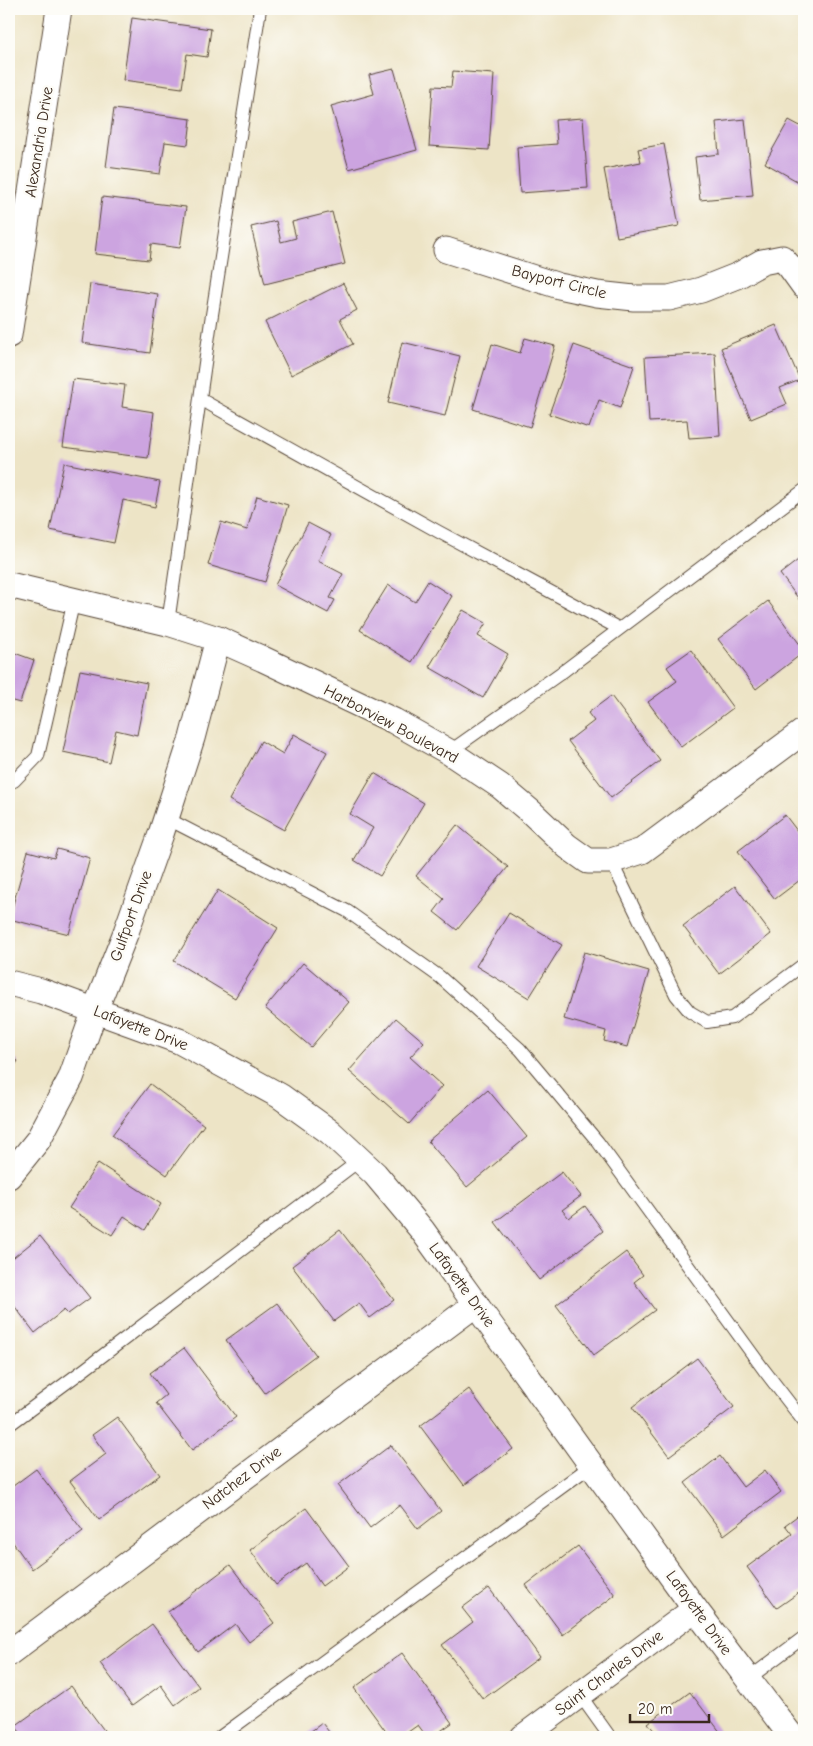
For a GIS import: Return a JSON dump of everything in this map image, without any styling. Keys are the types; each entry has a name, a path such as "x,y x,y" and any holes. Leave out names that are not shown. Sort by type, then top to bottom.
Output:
{"street":[{"name":"Alexandria Drive","path":"9,336 59,9"},
{"name":"Bayport Circle","path":"446,250 559,286 597,294 634,298 669,298 701,290 739,275 762,262 782,258 804,286"},
{"name":"Harborview Boulevard","path":"9,585 168,623 218,639 263,658 394,721 449,752 500,786 567,846 588,861 611,861 642,852 804,731"},
{"name":"Gulfport Drive","path":"9,1176 38,1140 71,1078 94,1010 126,932 166,818 192,738 218,639"},
{"name":"Lafayette Drive","path":"9,983 41,991 179,1042 280,1096 330,1132 376,1174 422,1230 695,1609 792,1737"},
{"name":"Natchez Drive","path":"9,1653 476,1304"},
{"name":"Saint Charles Drive","path":"523,1737 695,1609"}],"lane":[{"path":"168,623 200,399 260,9"},
{"path":"200,399 439,532 618,628"},
{"path":"449,752 565,670 618,628 804,490"},
{"path":"9,782 14,781 38,756 74,600"},
{"path":"166,818 347,910 440,977 520,1049 598,1142 804,1422"},
{"path":"611,861 676,995 690,1012 707,1022 732,1018 804,964"},
{"path":"9,1425 93,1364 360,1160"},
{"path":"220,1737 592,1465"},
{"path":"748,1679 804,1637"},
{"path":"580,1695 610,1737"}],"building":[{"path":"132,18 211,29 207,57 187,54 182,88 123,80"},
{"path":"394,69 417,150 349,169 331,106 374,94 369,75"},
{"path":"453,71 494,74 489,150 429,146 433,86 451,87"},
{"path":"114,109 191,119 188,145 165,142 160,174 106,167"},
{"path":"583,118 588,188 520,193 517,147 557,144 555,120"},
{"path":"745,119 753,195 700,200 695,157 719,154 716,122"},
{"path":"789,120 804,128 804,185 765,163"},
{"path":"664,144 679,226 617,237 604,169 641,162 638,149"},
{"path":"102,197 186,207 180,248 151,244 149,260 95,254"},
{"path":"332,212 345,264 265,284 251,227 276,221 281,242 296,238 292,222"},
{"path":"343,283 357,310 340,319 353,344 291,375 265,322"},
{"path":"90,284 158,294 150,353 82,343"},
{"path":"776,325 800,380 780,388 787,404 751,419 721,348"},
{"path":"525,338 555,346 530,427 473,409 492,344 520,353"},
{"path":"402,342 460,356 445,416 388,403"},
{"path":"574,345 634,366 620,408 599,400 589,428 549,414"},
{"path":"715,353 720,436 689,438 687,420 649,422 645,357"},
{"path":"73,379 125,385 122,407 154,412 148,458 63,447"},
{"path":"64,463 160,482 155,507 123,500 114,543 50,530"},
{"path":"257,496 288,505 265,582 208,565 221,522 247,530"},
{"path":"308,523 331,535 318,561 343,574 330,598 335,600 328,613 275,585"},
{"path":"802,557 804,560 804,606 780,574"},
{"path":"428,581 452,596 412,662 360,630 388,585 415,602"},
{"path":"768,601 804,652 756,689 718,639"},
{"path":"463,610 486,623 478,636 508,654 483,698 429,667"},
{"path":"691,650 733,708 681,747 648,702 677,681 667,667"},
{"path":"9,651 34,660 20,703 9,700"},
{"path":"80,670 147,683 137,735 116,730 109,762 63,752"},
{"path":"611,696 660,761 611,798 568,741 594,721 588,713"},
{"path":"294,734 327,752 284,830 229,800 261,741 283,754"},
{"path":"374,773 424,803 380,876 354,860 373,828 350,814"},
{"path":"785,815 804,840 804,886 800,880 775,899 738,851"},
{"path":"457,825 508,867 457,930 434,912 444,899 416,876"},
{"path":"57,849 90,858 69,934 9,919 28,851 54,858"},
{"path":"735,886 771,934 719,974 683,926"},
{"path":"218,890 278,928 235,998 174,961"},
{"path":"509,913 562,945 529,998 476,966"},
{"path":"584,952 649,971 627,1047 604,1041 606,1031 564,1019"},
{"path":"303,963 349,1002 311,1047 265,1008"},
{"path":"396,1018 424,1042 410,1057 442,1086 409,1124 349,1071"},
{"path":"9,1054 18,1061 9,1074"},
{"path":"150,1084 204,1125 167,1175 112,1135"},
{"path":"488,1090 527,1137 467,1187 428,1141"},
{"path":"98,1163 161,1204 145,1230 124,1216 112,1235 69,1208"},
{"path":"562,1172 581,1196 562,1210 569,1218 585,1206 603,1231 539,1280 495,1222"},
{"path":"340,1230 394,1300 370,1318 359,1303 334,1321 292,1266"},
{"path":"40,1236 90,1298 68,1314 64,1310 35,1333 9,1299 9,1261"},
{"path":"626,1252 643,1275 634,1282 655,1310 594,1355 556,1305"},
{"path":"277,1303 316,1355 265,1393 226,1340"},
{"path":"184,1348 236,1417 192,1450 156,1403 166,1395 150,1373"},
{"path":"697,1358 734,1407 669,1456 632,1407"},
{"path":"469,1389 513,1449 464,1485 420,1426"},
{"path":"117,1417 160,1475 99,1520 70,1481 106,1454 92,1435"},
{"path":"391,1445 441,1511 418,1529 400,1505 370,1528 338,1485"},
{"path":"720,1456 743,1487 765,1470 781,1492 724,1535 685,1483"},
{"path":"36,1469 83,1531 32,1569 9,1537 9,1489"},
{"path":"306,1508 349,1566 322,1586 306,1563 276,1585 250,1550"},
{"path":"804,1511 804,1589 777,1608 747,1567 792,1534 785,1525"},
{"path":"578,1546 615,1595 563,1635 526,1585"},
{"path":"230,1565 274,1623 249,1642 235,1624 198,1652 168,1612"},
{"path":"489,1588 540,1657 483,1699 442,1645 473,1622 462,1608"},
{"path":"152,1624 199,1687 175,1705 161,1685 132,1706 100,1663"},
{"path":"402,1653 452,1723 432,1737 427,1737 418,1725 401,1737 390,1737 354,1688"},
{"path":"71,1686 109,1737 24,1737 15,1726"},
{"path":"690,1692 724,1737 659,1737 648,1723"},
{"path":"322,1723 333,1737 303,1737"}]}
